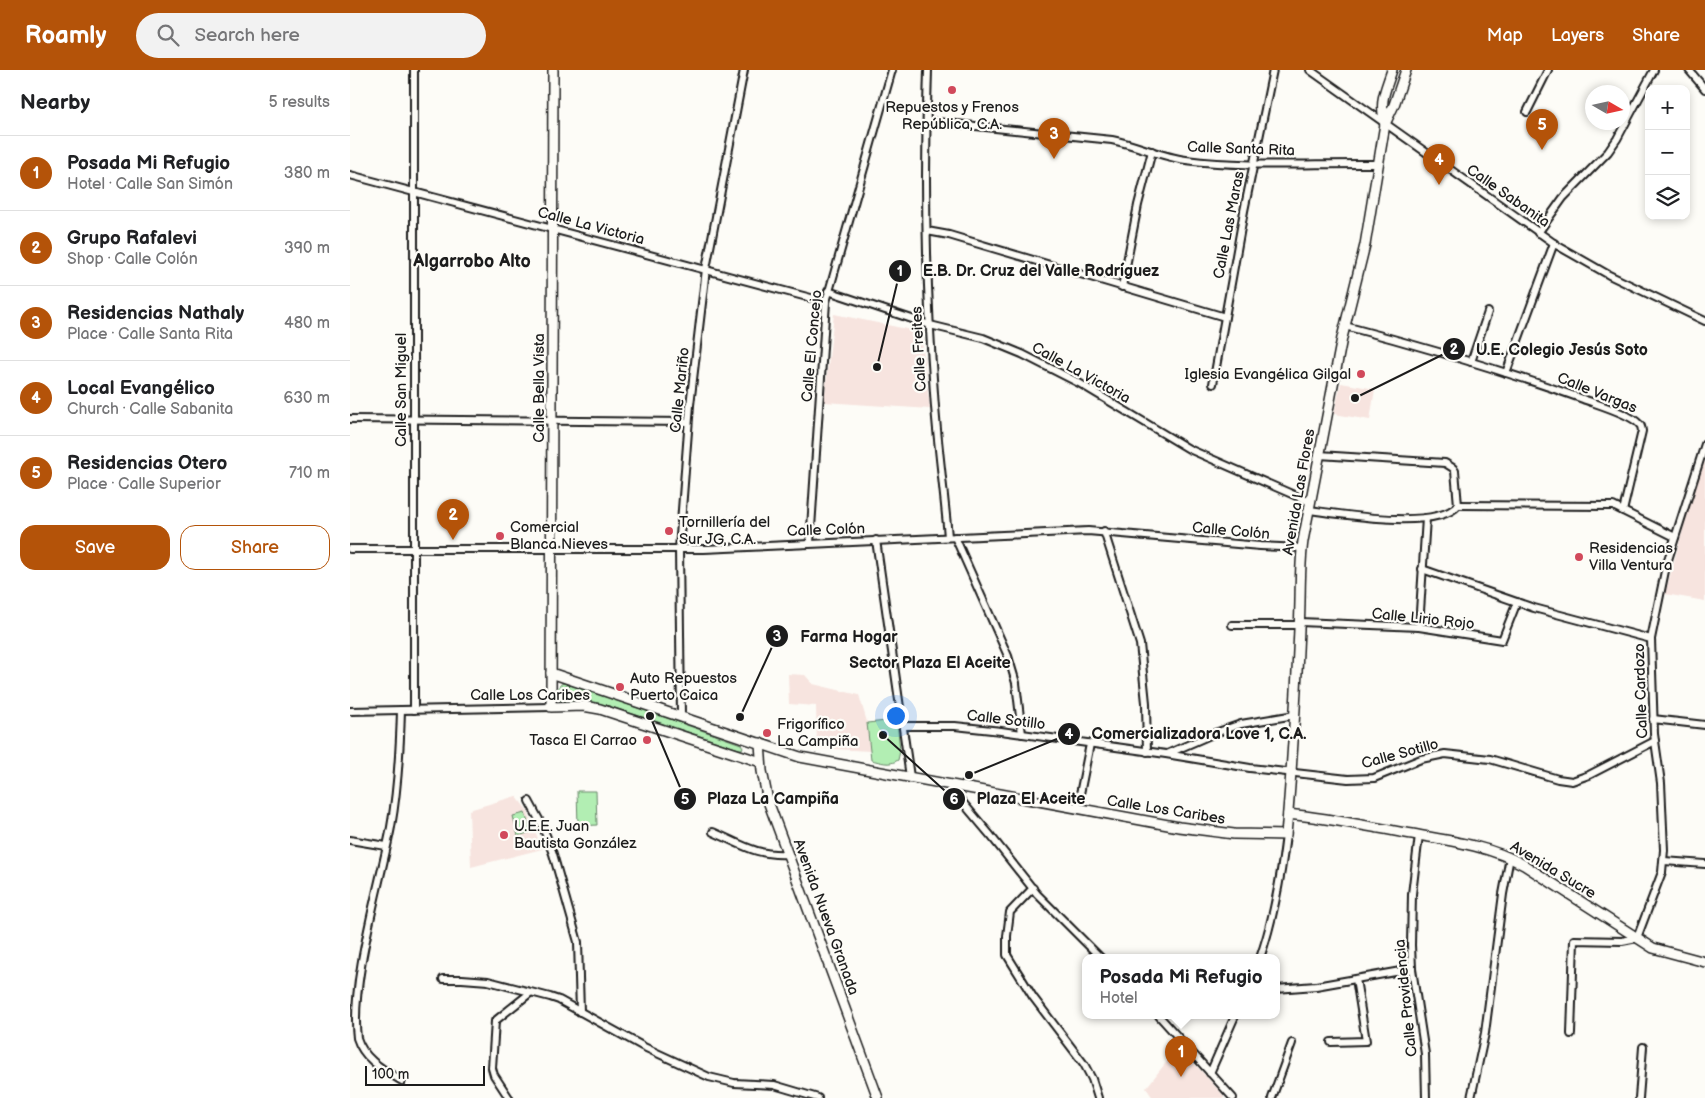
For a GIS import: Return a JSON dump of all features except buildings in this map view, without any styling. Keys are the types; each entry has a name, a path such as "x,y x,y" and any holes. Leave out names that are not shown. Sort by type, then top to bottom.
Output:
{"street":[{"name":"Calle San Miguel","path":"414,70 414,710"},
{"name":"Calle Bella Vista","path":"551,707 553,70"},
{"name":"Calle Mariño","path":"681,716 679,549 688,422 706,270 744,70"},
{"name":"Calle El Concejo","path":"810,543 826,302 892,70"},
{"name":"Calle Freites","path":"928,70 927,231 930,325 934,394 952,537 1008,656 1016,683 1022,734"},
{"name":"Calle Las Maras","path":"1213,384 1253,164 1273,70"},
{"name":"Calle Sabanita","path":"1310,70 1538,233 1609,275 1705,321"},
{"name":"Avenida Las Flores","path":"1385,124 1381,109 1382,100 1392,70"},
{"name":"Avenida Las Flores","path":"1261,954 1277,894 1286,835 1295,715 1302,548 1345,326 1365,245 1385,124 1394,105 1406,70"},
{"path":"1527,112 1548,70"},
{"path":"1538,233 1563,198 1608,152 1654,70"},
{"path":"1689,70 1705,88"},
{"name":"Calle Santa Rita","path":"927,121 1112,140 1186,160 1253,164 1377,164"},
{"path":"1122,287 1138,205 1152,151"},
{"name":"Calle La Victoria","path":"350,175 826,302"},
{"path":"927,231 949,235 1225,317"},
{"path":"1506,373 1554,243"},
{"name":"Calle La Victoria","path":"828,291 930,325 983,338 1022,354 1079,383 1189,449 1309,506 1388,519 1416,519 1452,511 1458,505"},
{"path":"1471,362 1488,312"},
{"name":"Calle Vargas","path":"1345,326 1506,373 1608,408 1639,424 1642,428 1641,436 1623,511"},
{"path":"350,419 688,422"},
{"name":"Calle Cardozo","path":"1637,938 1657,886 1664,861 1664,819 1653,719 1651,639 1662,581 1705,444"},
{"path":"1319,455 1445,463 1455,471 1458,505 1608,506 1623,511 1675,537"},
{"path":"1419,628 1426,518"},
{"path":"1104,532 1140,644 1146,703 1147,752"},
{"name":"Calle Colón","path":"350,549 679,549 1104,532 1302,548"},
{"path":"876,540 910,777"},
{"path":"1422,569 1552,613 1651,639"},
{"name":"Calle Lirio Rojo","path":"1232,625 1300,624 1419,628 1502,640 1517,602"},
{"name":"Calle Los Caribes","path":"551,672 800,757 1077,809 1223,834 1286,835"},
{"name":"Calle Los Caribes","path":"350,711 583,706 600,709 761,762"},
{"path":"401,710 398,778 386,846 360,950 352,1001 352,1016 357,1039 367,1057 402,1081"},
{"path":"1166,754 1241,724 1295,715"},
{"path":"1653,719 1705,725"},
{"name":"Calle Sotillo","path":"903,726 955,726 1166,754 1291,774 1348,779 1374,778 1420,759 1457,754 1490,759 1558,780 1572,781 1589,775 1655,741"},
{"name":"Avenida Nueva Granada","path":"760,743 761,762 768,801 878,1098"},
{"path":"1077,809 1090,744"},
{"path":"947,784 1033,888 1097,954"},
{"path":"529,801 553,854 580,950 580,1012"},
{"name":"Avenida Sucre","path":"1288,814 1339,820 1488,850 1524,865 1637,938 1661,951 1705,962"},
{"path":"713,832 747,848 766,854 788,854"},
{"name":"Calle Providencia","path":"1419,835 1412,894 1412,969 1425,1054 1426,1098"},
{"path":"350,840 386,846"},
{"path":"1471,1098 1485,1032 1503,894 1510,858"},
{"path":"1664,861 1705,864"},
{"path":"1033,888 1010,912 1007,955 1033,998 1084,1064 1098,1098"},
{"path":"1571,1034 1574,940 1622,941 1637,938"},
{"path":"1280,989 1308,987 1412,969"},
{"path":"443,979 462,978 488,981 559,1000 658,1054 709,1077 734,1083 774,1085 818,1098"},
{"path":"1331,1042 1366,1041 1356,979"},
{"path":"509,1098 494,1075 492,1068 495,1021 530,993"},
{"path":"1162,1019 1233,1098"},
{"path":"1210,1073 1234,1019"},
{"path":"1272,1098 1292,1043"},
{"path":"1639,1098 1643,1047"}],"shaded area":[{"path":"834,314 921,332 930,409 824,402"},
{"path":"1341,383 1375,389 1370,420 1334,414"},
{"path":"1705,460 1705,601 1665,594 1690,504"},
{"path":"788,674 805,675 813,684 859,695 867,722 870,751 817,748 816,706 789,704"},
{"name":"U.E.E. Juan Bautista González","path":"516,796 527,810 542,849 471,867 469,810"},
{"path":"1180,1048 1224,1098 1153,1098 1146,1088"}],"green space":[{"path":"563,683 741,744 743,747 739,749 606,705 562,701 558,698 557,691 558,687"},
{"path":"897,720 900,751 898,760 888,763 871,760 867,723"},
{"path":"577,791 596,791 597,825 578,826"},
{"path":"525,813 531,832 518,836 513,816"}],"place":[{"name":"Repuestos y Frenos República, C.A.","path":"952,90"},
{"name":"Residencias Otero","path":"1542,150"},
{"name":"Residencias Nathaly","path":"1054,159"},
{"name":"Local Evangélico","path":"1439,185"},
{"name":"E.B. Dr. Cruz del Valle Rodríguez","path":"877,367"},
{"name":"Iglesia Evangélica Gilgal","path":"1361,374"},
{"name":"U.E. Colegio Jesús Soto","path":"1355,398"},
{"name":"Tornillería del Sur JG, C.A.","path":"669,531"},
{"name":"Comercial Blanca Nieves","path":"500,536"},
{"name":"Grupo Rafalevi","path":"453,540"},
{"name":"Residencias Villa Ventura","path":"1579,557"},
{"name":"Auto Repuestos Puerto Caica","path":"620,687"},
{"name":"Plaza La Campiña","path":"650,716"},
{"name":"Farma Hogar","path":"740,717"},
{"name":"Frigorífico La Campiña","path":"767,733"},
{"name":"Plaza El Aceite","path":"883,735"},
{"name":"Tasca El Carrao","path":"647,740"},
{"name":"Comercializadora Love 1, C.A.","path":"969,775"},
{"name":"U.E.E. Juan Bautista González","path":"504,835"},
{"name":"Posada Mi Refugio","path":"1181,1077"}],"district":[{"name":"Algarrobo Alto","path":"472,261"},
{"name":"Sector Plaza El Aceite","path":"930,663"}]}
